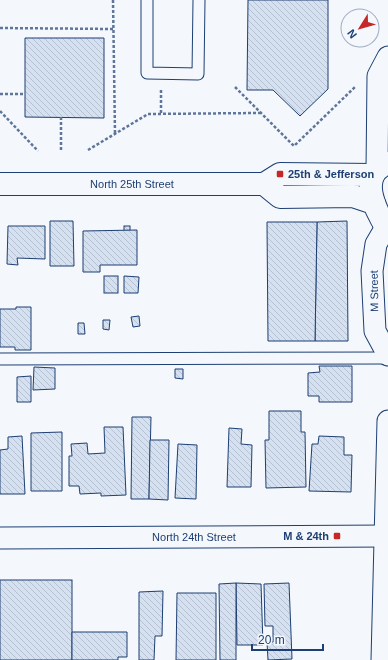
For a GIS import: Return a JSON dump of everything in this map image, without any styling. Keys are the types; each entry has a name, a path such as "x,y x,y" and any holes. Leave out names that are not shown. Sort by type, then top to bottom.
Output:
{"main road":[{"path":"374,203 353,196 280,197 264,184 280,174 379,169"},
{"path":"379,169 370,186 374,203 387,229"},
{"name":"North 25th Street","path":"0,184 264,184"}],"street":[{"path":"379,169 378,76 388,57"},
{"name":"M Street","path":"387,229 376,244 372,271 375,331 388,356"},
{"path":"382,660 388,420"},
{"name":"North 24th Street","path":"0,538 386,536"}],"lane":[{"path":"148,0 147,73 198,74 199,0"},
{"path":"0,359 388,356"}],"path":[{"path":"113,0 115,133"},
{"path":"0,28 114,28"},
{"path":"294,150 294,146 360,81"},
{"path":"236,87 294,146"},
{"path":"161,90 161,113"},
{"path":"0,94 25,94"},
{"path":"0,111 38,150"},
{"path":"88,150 148,114 260,113"},
{"path":"61,117 61,150"}],"building":[{"path":"248,0 328,0 328,89 300,116 273,90 247,90"},
{"path":"25,38 104,38 104,118 25,117"},
{"path":"50,221 73,221 74,266 50,266"},
{"path":"347,221 348,341 315,341 317,222"},
{"path":"267,222 317,222 315,341 268,341"},
{"path":"8,226 45,226 45,259 17,258 18,265 7,264"},
{"path":"124,226 130,226 130,231 124,231"},
{"path":"137,230 137,265 100,265 100,272 83,272 83,231"},
{"path":"104,276 118,276 118,293 104,293"},
{"path":"124,276 139,277 138,293 124,293"},
{"path":"16,307 31,307 31,350 15,350 15,347 0,347 0,309 16,309"},
{"path":"139,316 140,326 133,327 131,317"},
{"path":"103,320 110,320 109,330 103,329"},
{"path":"78,323 84,323 85,334 78,334"},
{"path":"319,366 352,366 352,402 319,402 319,396 308,396 308,373 320,372"},
{"path":"34,367 55,368 55,389 33,390"},
{"path":"175,369 183,369 183,379 175,378"},
{"path":"31,376 31,402 17,402 17,377"},
{"path":"269,411 301,411 301,432 305,432 306,487 266,488 265,440 269,440"},
{"path":"132,417 151,417 149,499 131,499"},
{"path":"104,427 123,427 126,495 101,496 101,493 80,494 79,486 69,486 69,456 72,456 71,444 87,443 88,454 105,453"},
{"path":"229,428 242,429 241,444 252,445 251,487 227,487"},
{"path":"62,432 62,491 31,491 31,433"},
{"path":"22,436 25,494 0,494 0,450 8,449 8,437"},
{"path":"319,436 344,437 344,455 352,455 351,492 309,491 312,444 318,444"},
{"path":"150,440 169,440 168,500 149,499"},
{"path":"178,444 197,445 196,499 175,498"},
{"path":"0,580 72,580 72,660 0,660"},
{"path":"236,583 261,584 263,645 237,645"},
{"path":"236,583 236,660 220,660 219,584"},
{"path":"289,583 292,659 268,660 267,642 273,642 273,626 265,626 264,584"},
{"path":"163,591 162,636 155,636 154,660 139,660 139,592"},
{"path":"177,593 216,593 216,660 176,660"},
{"path":"72,632 127,632 127,657 118,657 118,660 72,660"}],"place":[{"name":"25th & Jefferson","path":"280,174"},
{"name":"M & 24th","path":"337,536"}]}
